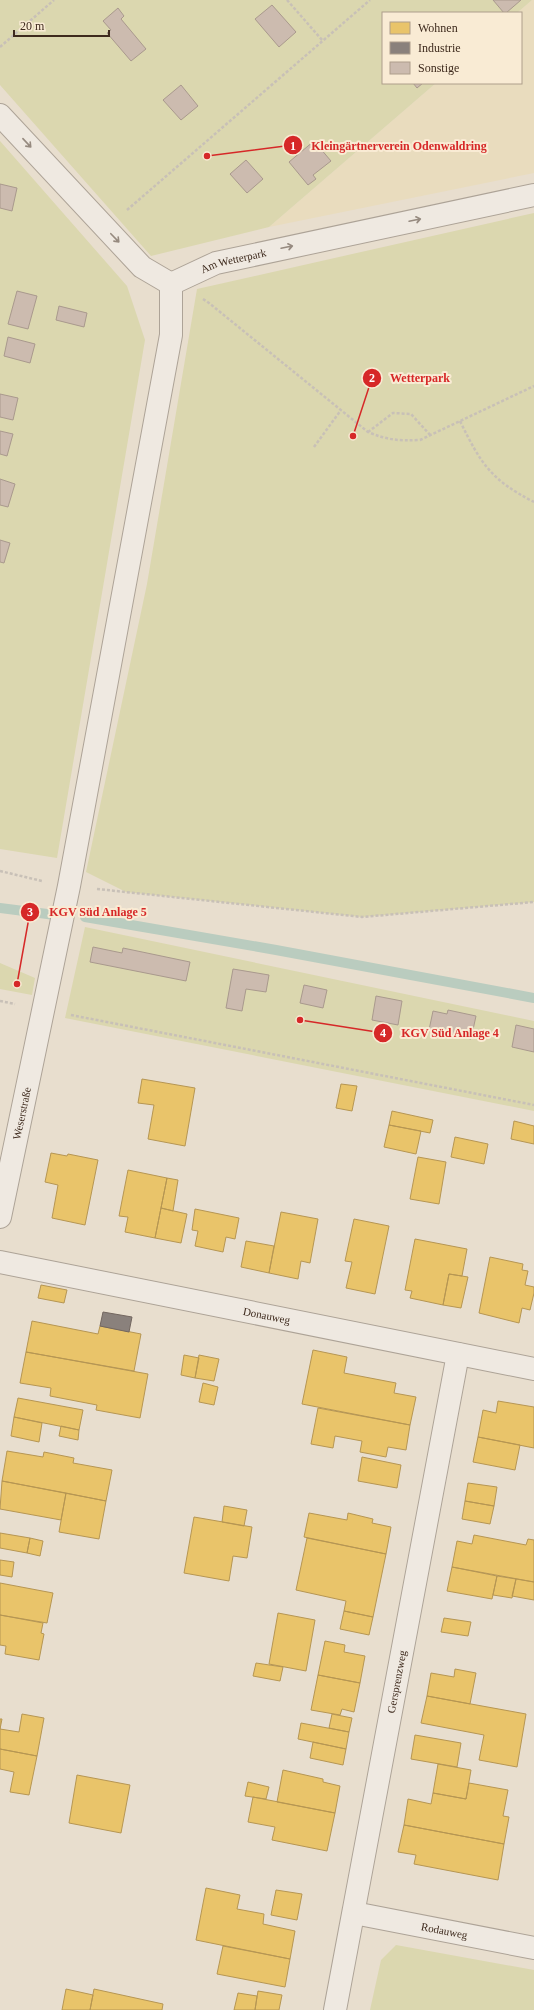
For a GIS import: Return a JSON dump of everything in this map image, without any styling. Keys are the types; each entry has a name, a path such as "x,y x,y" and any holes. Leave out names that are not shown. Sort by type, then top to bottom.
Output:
{"street":[{"path":"0,115 142,267 171,284"},
{"name":"Am Wetterpark","path":"171,284 216,263 534,195"},
{"name":"Weserstraße","path":"0,1217 42,1009 69,886 171,335 171,284"},
{"name":"Donauweg","path":"0,1262 534,1369"},
{"name":"Gersprenzweg","path":"335,2010 458,1354"},
{"name":"Rodauweg","path":"354,1913 534,1948"}],"path":[{"path":"0,47 54,0"},
{"path":"287,0 322,41"},
{"path":"106,228 370,0"},
{"path":"171,284 209,302 368,432 386,440 420,440 431,436 534,386"},
{"path":"314,447 341,410"},
{"path":"368,432 394,413 411,414 431,436"},
{"path":"460,421 473,449 490,473 512,491 534,502"},
{"path":"0,871 69,886 362,917 534,902"},
{"path":"42,1009 534,1105"}],"shaded area":[{"path":"0,0 532,0 518,12 382,12 382,84 435,84 269,227 151,256 0,85"},
{"path":"532,0 534,0 534,173 269,227 435,84 522,84 522,12 518,12"},
{"path":"0,141 127,286 145,340 57,858 0,849"},
{"path":"534,213 534,902 362,917 126,892 86,872 147,584 197,289"},
{"path":"85,927 534,1021 534,1111 65,1018"},
{"path":"0,963 35,978 32,995 0,989"},
{"path":"396,1945 534,1970 534,2010 370,2010 381,1960"}],"building: Wohnen":[{"path":"142,1079 195,1088 185,1146 148,1139 154,1105 138,1103"},
{"path":"341,1084 357,1086 352,1111 336,1108"},
{"path":"392,1111 433,1120 430,1133 389,1125"},
{"path":"514,1121 534,1126 534,1144 511,1139"},
{"path":"389,1125 421,1131 416,1154 384,1147"},
{"path":"455,1137 488,1144 484,1164 451,1157"},
{"path":"51,1153 67,1156 68,1154 98,1160 85,1225 52,1218 58,1185 45,1182"},
{"path":"418,1157 446,1162 439,1204 410,1199"},
{"path":"128,1170 167,1178 155,1238 125,1232 128,1217 119,1216"},
{"path":"167,1178 178,1180 173,1211 161,1208"},
{"path":"161,1208 187,1214 181,1243 155,1238"},
{"path":"195,1209 239,1218 235,1239 226,1237 223,1252 195,1246 198,1231 192,1230"},
{"path":"281,1212 318,1219 310,1263 301,1261 298,1279 269,1273"},
{"path":"354,1219 389,1226 375,1294 346,1288 352,1262 345,1261"},
{"path":"415,1239 467,1249 462,1276 449,1274 443,1305 410,1298 412,1291 405,1290"},
{"path":"246,1241 274,1246 269,1273 241,1267"},
{"path":"490,1257 523,1264 522,1270 528,1271 525,1285 534,1287 534,1293 530,1310 522,1308 519,1323 479,1313"},
{"path":"449,1274 468,1277 461,1308 443,1305"},
{"path":"41,1285 67,1290 64,1303 38,1298"},
{"path":"32,1321 98,1334 100,1326 141,1334 134,1371 26,1352"},
{"path":"313,1350 347,1357 344,1373 396,1383 394,1393 416,1397 410,1425 302,1404"},
{"path":"26,1352 148,1374 140,1418 96,1410 97,1405 50,1396 51,1388 20,1383"},
{"path":"184,1355 199,1358 195,1378 181,1375"},
{"path":"199,1355 219,1359 214,1381 195,1378"},
{"path":"203,1383 218,1387 214,1405 199,1402"},
{"path":"18,1398 83,1410 79,1430 14,1417"},
{"path":"498,1401 534,1407 534,1448 478,1437 483,1410 496,1413"},
{"path":"318,1408 410,1425 406,1450 388,1447 386,1457 360,1452 362,1441 335,1436 333,1448 311,1444"},
{"path":"14,1417 42,1423 39,1442 11,1436"},
{"path":"61,1426 79,1430 78,1440 59,1436"},
{"path":"478,1437 520,1445 515,1470 473,1462"},
{"path":"7,1451 43,1457 44,1452 74,1458 73,1463 112,1470 106,1501 2,1481"},
{"path":"362,1457 401,1465 397,1488 358,1481"},
{"path":"2,1481 66,1493 61,1520 0,1509"},
{"path":"468,1483 497,1487 494,1506 465,1501"},
{"path":"66,1493 106,1501 99,1539 59,1532"},
{"path":"465,1501 494,1506 490,1524 462,1519"},
{"path":"224,1506 247,1510 244,1526 222,1522"},
{"path":"309,1513 347,1520 348,1513 373,1519 372,1523 391,1527 386,1554 304,1537"},
{"path":"194,1517 252,1527 247,1558 233,1556 229,1581 184,1573"},
{"path":"0,1533 30,1538 27,1553 0,1548"},
{"path":"474,1535 526,1545 528,1539 534,1540 534,1582 452,1567 457,1541 472,1544"},
{"path":"30,1538 43,1541 40,1556 27,1553"},
{"path":"307,1538 386,1554 373,1617 344,1611 346,1601 296,1590"},
{"path":"0,1560 14,1562 12,1577 0,1575"},
{"path":"452,1567 497,1576 492,1599 447,1591"},
{"path":"497,1576 516,1579 512,1598 493,1595"},
{"path":"516,1579 534,1582 534,1600 512,1596"},
{"path":"0,1583 53,1593 47,1623 0,1615"},
{"path":"344,1611 373,1617 369,1635 340,1629"},
{"path":"278,1613 315,1620 306,1671 269,1664"},
{"path":"0,1615 43,1623 41,1633 44,1634 39,1660 5,1654 6,1646 0,1645"},
{"path":"444,1618 471,1622 468,1636 441,1632"},
{"path":"325,1641 345,1645 344,1652 365,1656 360,1683 318,1675"},
{"path":"256,1663 283,1667 280,1681 253,1676"},
{"path":"455,1669 476,1673 470,1704 427,1696 431,1673 454,1677"},
{"path":"318,1675 360,1683 354,1712 342,1709 340,1715 311,1710"},
{"path":"427,1696 526,1714 517,1767 479,1760 484,1735 421,1723"},
{"path":"22,1714 44,1718 37,1756 0,1749 0,1729 19,1732"},
{"path":"332,1714 352,1718 349,1732 329,1728"},
{"path":"301,1723 349,1732 346,1749 298,1739"},
{"path":"415,1735 461,1743 457,1767 411,1759"},
{"path":"313,1742 346,1749 343,1765 310,1758"},
{"path":"0,1749 37,1756 29,1795 10,1792 14,1772 0,1769"},
{"path":"438,1764 471,1770 466,1799 433,1793"},
{"path":"283,1770 323,1779 323,1782 340,1786 335,1813 277,1802"},
{"path":"77,1775 130,1785 121,1833 69,1823"},
{"path":"248,1782 269,1787 266,1799 245,1796"},
{"path":"469,1783 508,1790 503,1816 509,1817 504,1844 404,1825 408,1799 431,1804 433,1793 466,1799"},
{"path":"253,1797 335,1813 327,1851 272,1840 275,1827 248,1822"},
{"path":"404,1825 504,1844 498,1880 414,1864 416,1855 398,1852"},
{"path":"206,1888 240,1895 237,1909 264,1914 263,1924 295,1931 290,1959 196,1940"},
{"path":"276,1890 302,1894 297,1920 271,1915"},
{"path":"223,1946 290,1959 285,1987 217,1974"},
{"path":"66,1989 93,1995 90,2010 62,2010"},
{"path":"94,1989 163,2004 162,2010 90,2010"},
{"path":"258,1991 282,1995 279,2010 255,2010"},
{"path":"238,1993 257,1996 255,2010 234,2010"}],"building: Industrie":[{"path":"103,1312 132,1317 129,1332 100,1326"}],"building: Sonstige":[{"path":"493,0 521,0 507,12 503,12"},
{"path":"272,5 296,32 279,47 255,19"},
{"path":"118,8 124,16 121,19 146,49 131,61 107,33 111,30 103,21"},
{"path":"414,84 422,84 417,88"},
{"path":"181,85 198,106 181,120 163,100"},
{"path":"314,141 331,161 313,175 316,179 308,185 289,162"},
{"path":"246,160 263,179 247,193 230,174"},
{"path":"0,184 17,188 12,211 0,208"},
{"path":"17,291 37,296 28,329 8,324"},
{"path":"59,306 87,313 84,327 56,320"},
{"path":"8,337 35,344 30,363 4,356"},
{"path":"0,394 18,398 13,420 0,417"},
{"path":"0,431 13,434 7,456 0,454"},
{"path":"0,479 15,484 8,507 0,505"},
{"path":"0,540 10,543 4,563 0,562"},
{"path":"93,947 122,953 123,948 190,962 186,981 90,962"},
{"path":"233,969 269,975 266,992 246,989 242,1011 226,1008"},
{"path":"304,985 327,990 323,1008 300,1003"},
{"path":"376,996 402,1001 398,1025 372,1020"},
{"path":"448,1010 476,1016 471,1039 429,1030 433,1011 447,1014"},
{"path":"516,1025 534,1029 534,1052 512,1047"}],"waterway":[{"path":"0,908 55,915"},
{"path":"85,917 276,950 534,998"}],"place":[{"name":"Kleingärtnerverein Odenwaldring","path":"207,156"},
{"name":"Wetterpark","path":"353,436"},
{"name":"KGV Süd Anlage 5","path":"17,984"},
{"name":"KGV Süd Anlage 4","path":"300,1020"}]}
